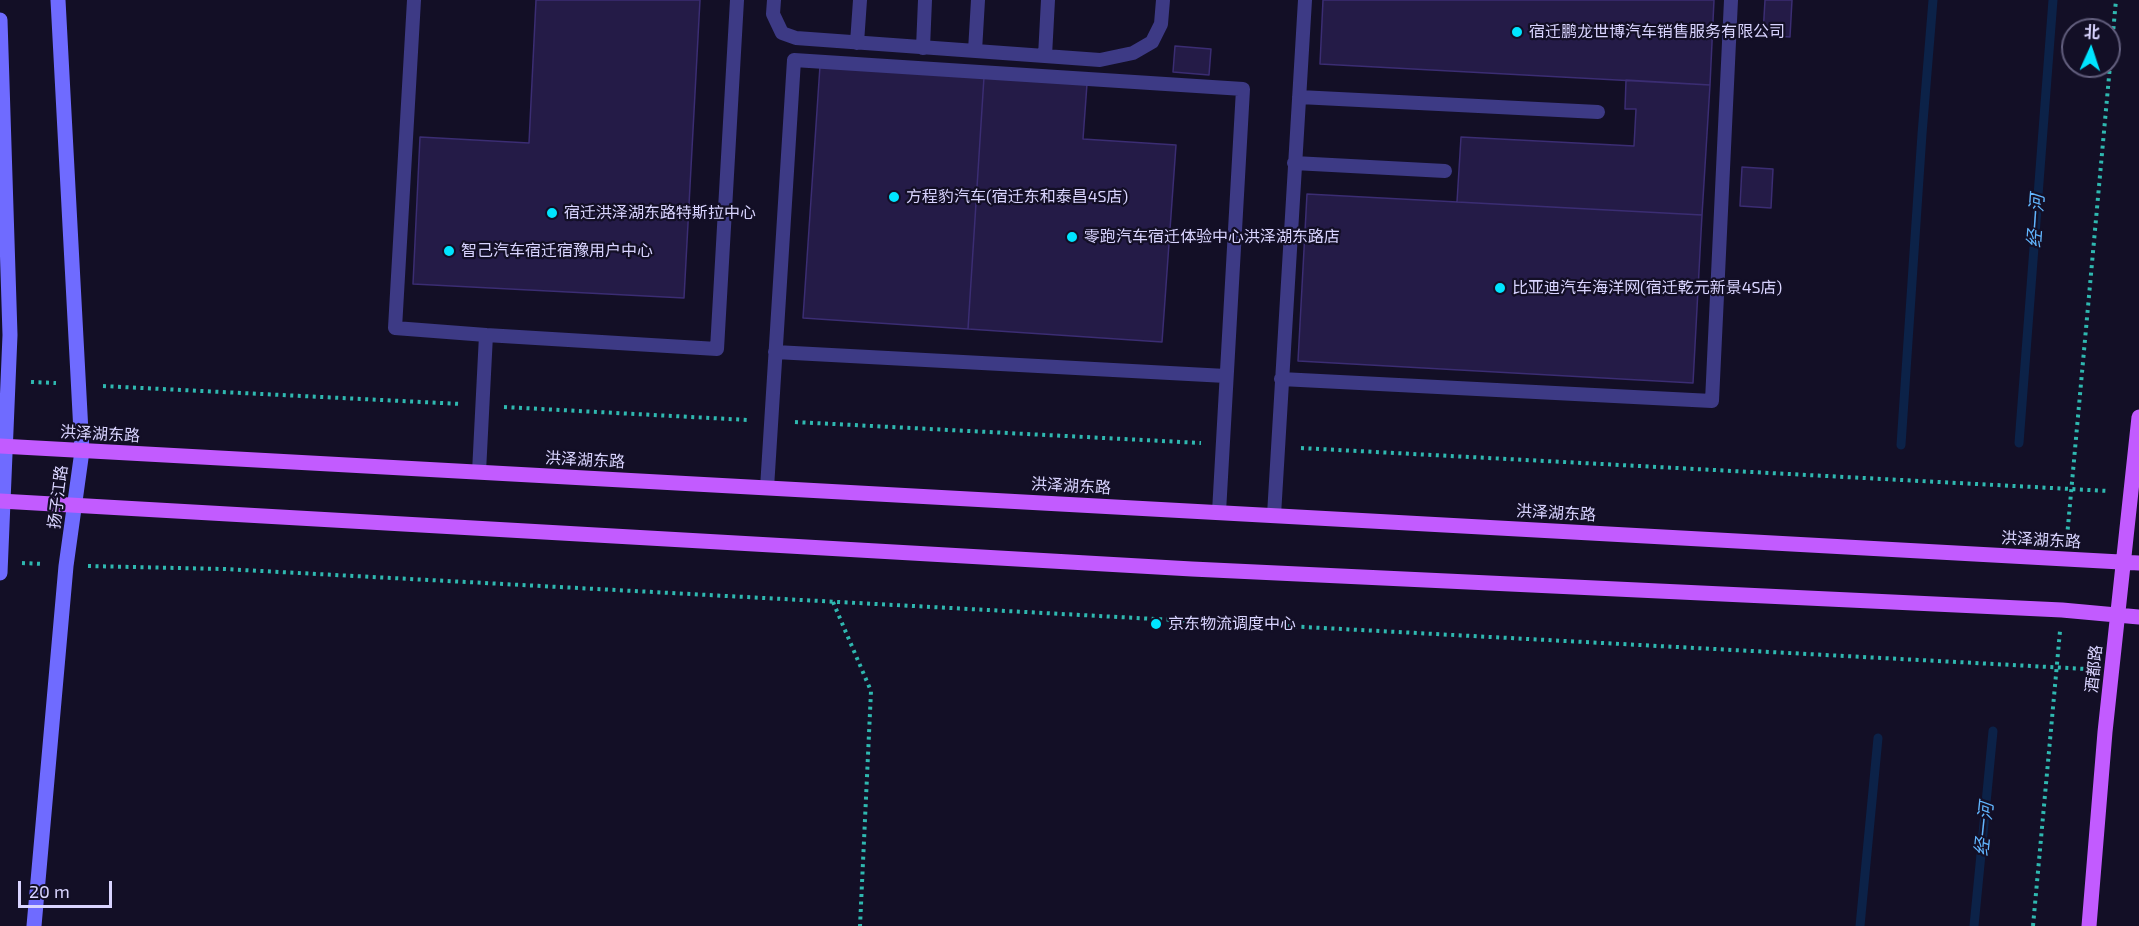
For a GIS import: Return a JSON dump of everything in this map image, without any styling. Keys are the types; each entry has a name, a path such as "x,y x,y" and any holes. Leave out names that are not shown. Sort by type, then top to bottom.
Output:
{"main road":[{"name":"酒都路","path":"2089,926 2112,671 2139,417"},
{"name":"洪泽湖东路","path":"3,446 2139,563"},
{"path":"2,501 1180,568 2062,610 2139,617"}],"street":[{"name":"扬子江路","path":"34,926 66,566 82,451 58,0"},
{"path":"0,20 10,335 3,446 0,573"}],"lane":[{"path":"414,0 395,328 717,349 737,0"},
{"path":"774,0 773,14 782,33 796,38 1100,60 1133,54 1152,42 1161,24 1163,0"},
{"path":"857,43 860,0"},
{"path":"923,48 926,0"},
{"path":"975,51 978,0"},
{"path":"1045,56 1048,0"},
{"path":"1274,515 1305,0"},
{"path":"1281,379 1712,401 1731,0"},
{"path":"767,488 796,38"},
{"path":"794,60 1243,89 1219,512"},
{"path":"1299,97 1598,112"},
{"path":"1294,163 1445,171"},
{"path":"479,472 486,335"},
{"path":"775,352 1226,376"}],"path":[{"path":"2065,559 2116,0"},
{"path":"8,381 1223,444"},
{"path":"1278,447 2131,493"},
{"path":"0,562 66,566 224,569 2112,671"},
{"path":"833,602 871,691 860,926"},
{"path":"2033,926 2062,610"}],"building":[{"name":"宿迁洪泽湖东路特斯拉中心","path":"536,0 700,0 684,298 413,284 420,137 529,143"},
{"name":"宿迁鹏龙世博汽车销售服务有限公司","path":"1323,0 1714,0 1710,85 1320,64"},
{"path":"1765,0 1792,0 1790,37 1763,35"},
{"path":"1175,46 1211,49 1209,75 1173,72"},
{"name":"方程豹汽车(宿迁东和泰昌4S店)","path":"820,66 984,77 968,329 803,318"},
{"name":"零跑汽车宿迁体验中心洪泽湖东路店","path":"984,77 1087,84 1083,139 1176,145 1162,342 968,329"},
{"path":"1626,80 1710,85 1702,215 1457,202 1461,137 1634,146 1636,109 1625,109"},
{"path":"1742,167 1773,169 1771,208 1740,206"},
{"name":"比亚迪汽车海洋网(宿迁乾元新景4S店)","path":"1307,194 1702,215 1693,383 1298,361"}],"waterway":[{"path":"1901,445 1933,0"},
{"name":"经一河","path":"2019,443 2053,0"},
{"name":"经一河","path":"1974,926 1993,731"},
{"path":"1860,926 1878,738"}],"place":[{"name":"宿迁鹏龙世博汽车销售服务有限公司","path":"1517,32"},
{"name":"方程豹汽车(宿迁东和泰昌4S店)","path":"894,197"},
{"name":"宿迁洪泽湖东路特斯拉中心","path":"552,213"},
{"name":"零跑汽车宿迁体验中心洪泽湖东路店","path":"1072,237"},
{"name":"智己汽车宿迁宿豫用户中心","path":"449,251"},
{"name":"比亚迪汽车海洋网(宿迁乾元新景4S店)","path":"1500,288"},
{"name":"京东物流调度中心","path":"1156,624"}]}
